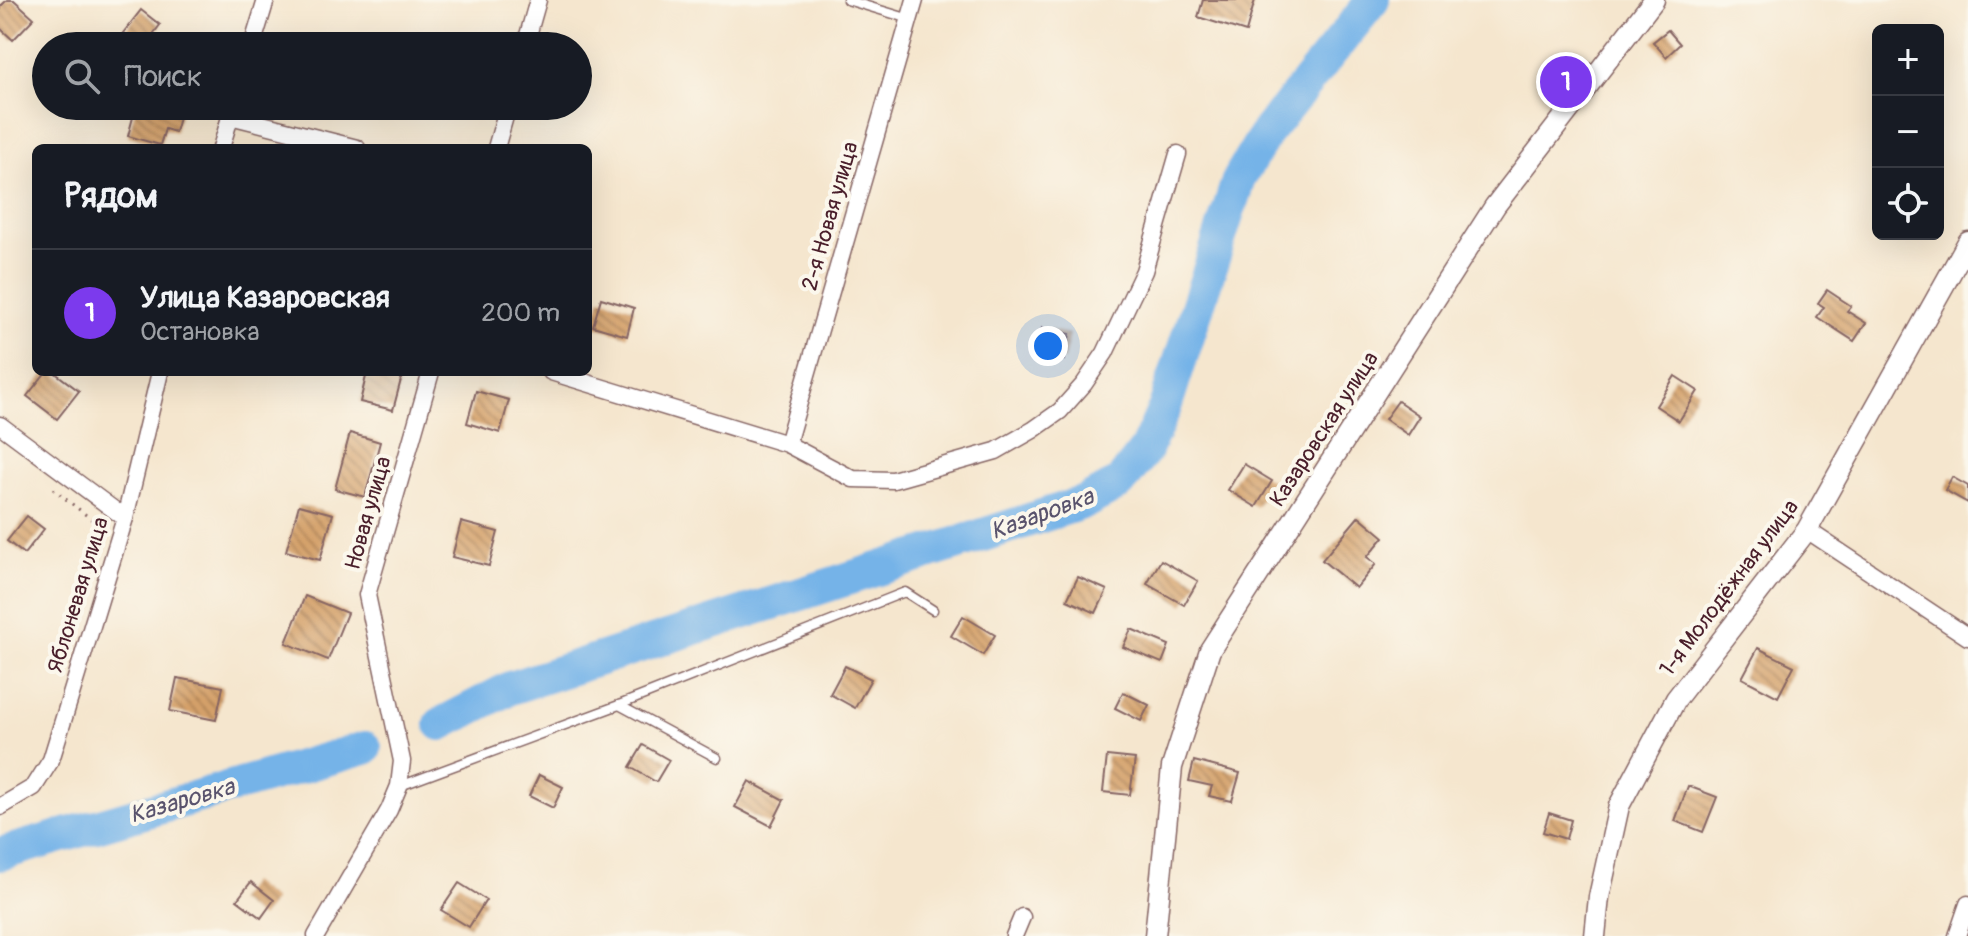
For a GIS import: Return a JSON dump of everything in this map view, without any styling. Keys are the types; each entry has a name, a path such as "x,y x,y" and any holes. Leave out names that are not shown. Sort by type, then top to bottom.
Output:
{"street":[{"path":"256,32 266,0"},
{"path":"529,32 538,0"},
{"name":"2-я Новая улица","path":"787,444 915,0"},
{"name":"Казаровская улица","path":"1155,936 1172,767 1210,650 1495,206 1654,0"},
{"path":"222,144 229,120"},
{"path":"262,120 343,144"},
{"path":"497,144 504,120"},
{"path":"564,376 787,444 853,479 893,480 996,451 1060,411 1084,384 1105,353 1144,271 1178,154"},
{"name":"1-я Молодёжная улица","path":"1595,936 1599,897 1619,806 1676,699 1807,530 1968,242"},
{"name":"Яблоневая улица","path":"0,807 34,787 51,760 125,518 159,376"},
{"name":"Новая улица","path":"316,936 389,810 399,786 402,761 367,595 430,376"},
{"path":"0,425 125,518"},
{"path":"1807,530 1968,637"},
{"path":"1957,936 1968,904"},
{"path":"1014,936 1022,917"}],"lane":[{"path":"847,0 910,19"},
{"path":"399,786 619,705 905,592 933,610"},
{"path":"619,705 717,758"}],"building":[{"path":"7,0 14,0 34,18 13,40 0,28 0,7"},
{"path":"1203,0 1255,0 1246,32 1198,17"},
{"path":"141,10 160,25 155,32 124,32"},
{"path":"1668,30 1680,44 1666,57 1653,42"},
{"path":"132,120 178,120 175,132 165,129 160,144 128,136"},
{"path":"1827,290 1851,306 1847,311 1866,323 1854,341 1817,317 1824,307 1818,303"},
{"path":"601,298 634,308 627,336 593,326"},
{"path":"1042,328 1070,334 1064,360 1036,353"},
{"path":"43,376 59,376 79,391 57,419 27,396"},
{"path":"366,376 402,376 393,410 360,402"},
{"path":"1675,376 1698,391 1679,421 1656,406"},
{"path":"476,391 509,400 500,433 467,423"},
{"path":"1398,401 1420,416 1408,435 1385,419"},
{"path":"350,433 380,442 365,497 335,489"},
{"path":"1244,464 1272,481 1256,507 1228,490"},
{"path":"1952,477 1968,486 1968,503 1945,490"},
{"path":"299,505 333,514 320,560 286,551"},
{"path":"27,516 44,529 24,554 7,541"},
{"path":"1359,516 1384,537 1367,557 1376,564 1356,588 1322,560"},
{"path":"461,522 498,532 489,566 452,557"},
{"path":"1161,560 1198,581 1184,605 1147,584"},
{"path":"1078,577 1107,590 1096,613 1067,600"},
{"path":"305,596 347,613 328,660 286,643"},
{"path":"963,616 995,635 983,655 951,636"},
{"path":"1131,629 1169,645 1162,663 1123,647"},
{"path":"1758,648 1794,666 1778,697 1742,678"},
{"path":"845,666 871,679 855,708 830,694"},
{"path":"177,678 223,687 216,720 170,711"},
{"path":"1123,692 1149,705 1141,721 1115,708"},
{"path":"643,745 669,760 656,782 630,767"},
{"path":"1107,756 1135,759 1130,795 1103,792"},
{"path":"1194,761 1240,773 1232,801 1209,796 1212,786 1189,781"},
{"path":"539,775 563,787 553,808 529,796"},
{"path":"749,781 784,800 771,826 735,807"},
{"path":"1688,786 1717,797 1703,832 1675,821"},
{"path":"1549,813 1571,820 1566,839 1543,832"},
{"path":"251,882 274,900 261,918 237,900"},
{"path":"459,883 486,900 469,927 441,910"}],"waterway":[{"name":"Казаровка","path":"441,724 510,688 1085,502 1120,483 1146,449 1165,407 1239,178 1266,133 1373,0"},
{"name":"Казаровка","path":"0,854 365,748"}],"place":[{"name":"Улица Казаровская","path":"1566,82"}]}
